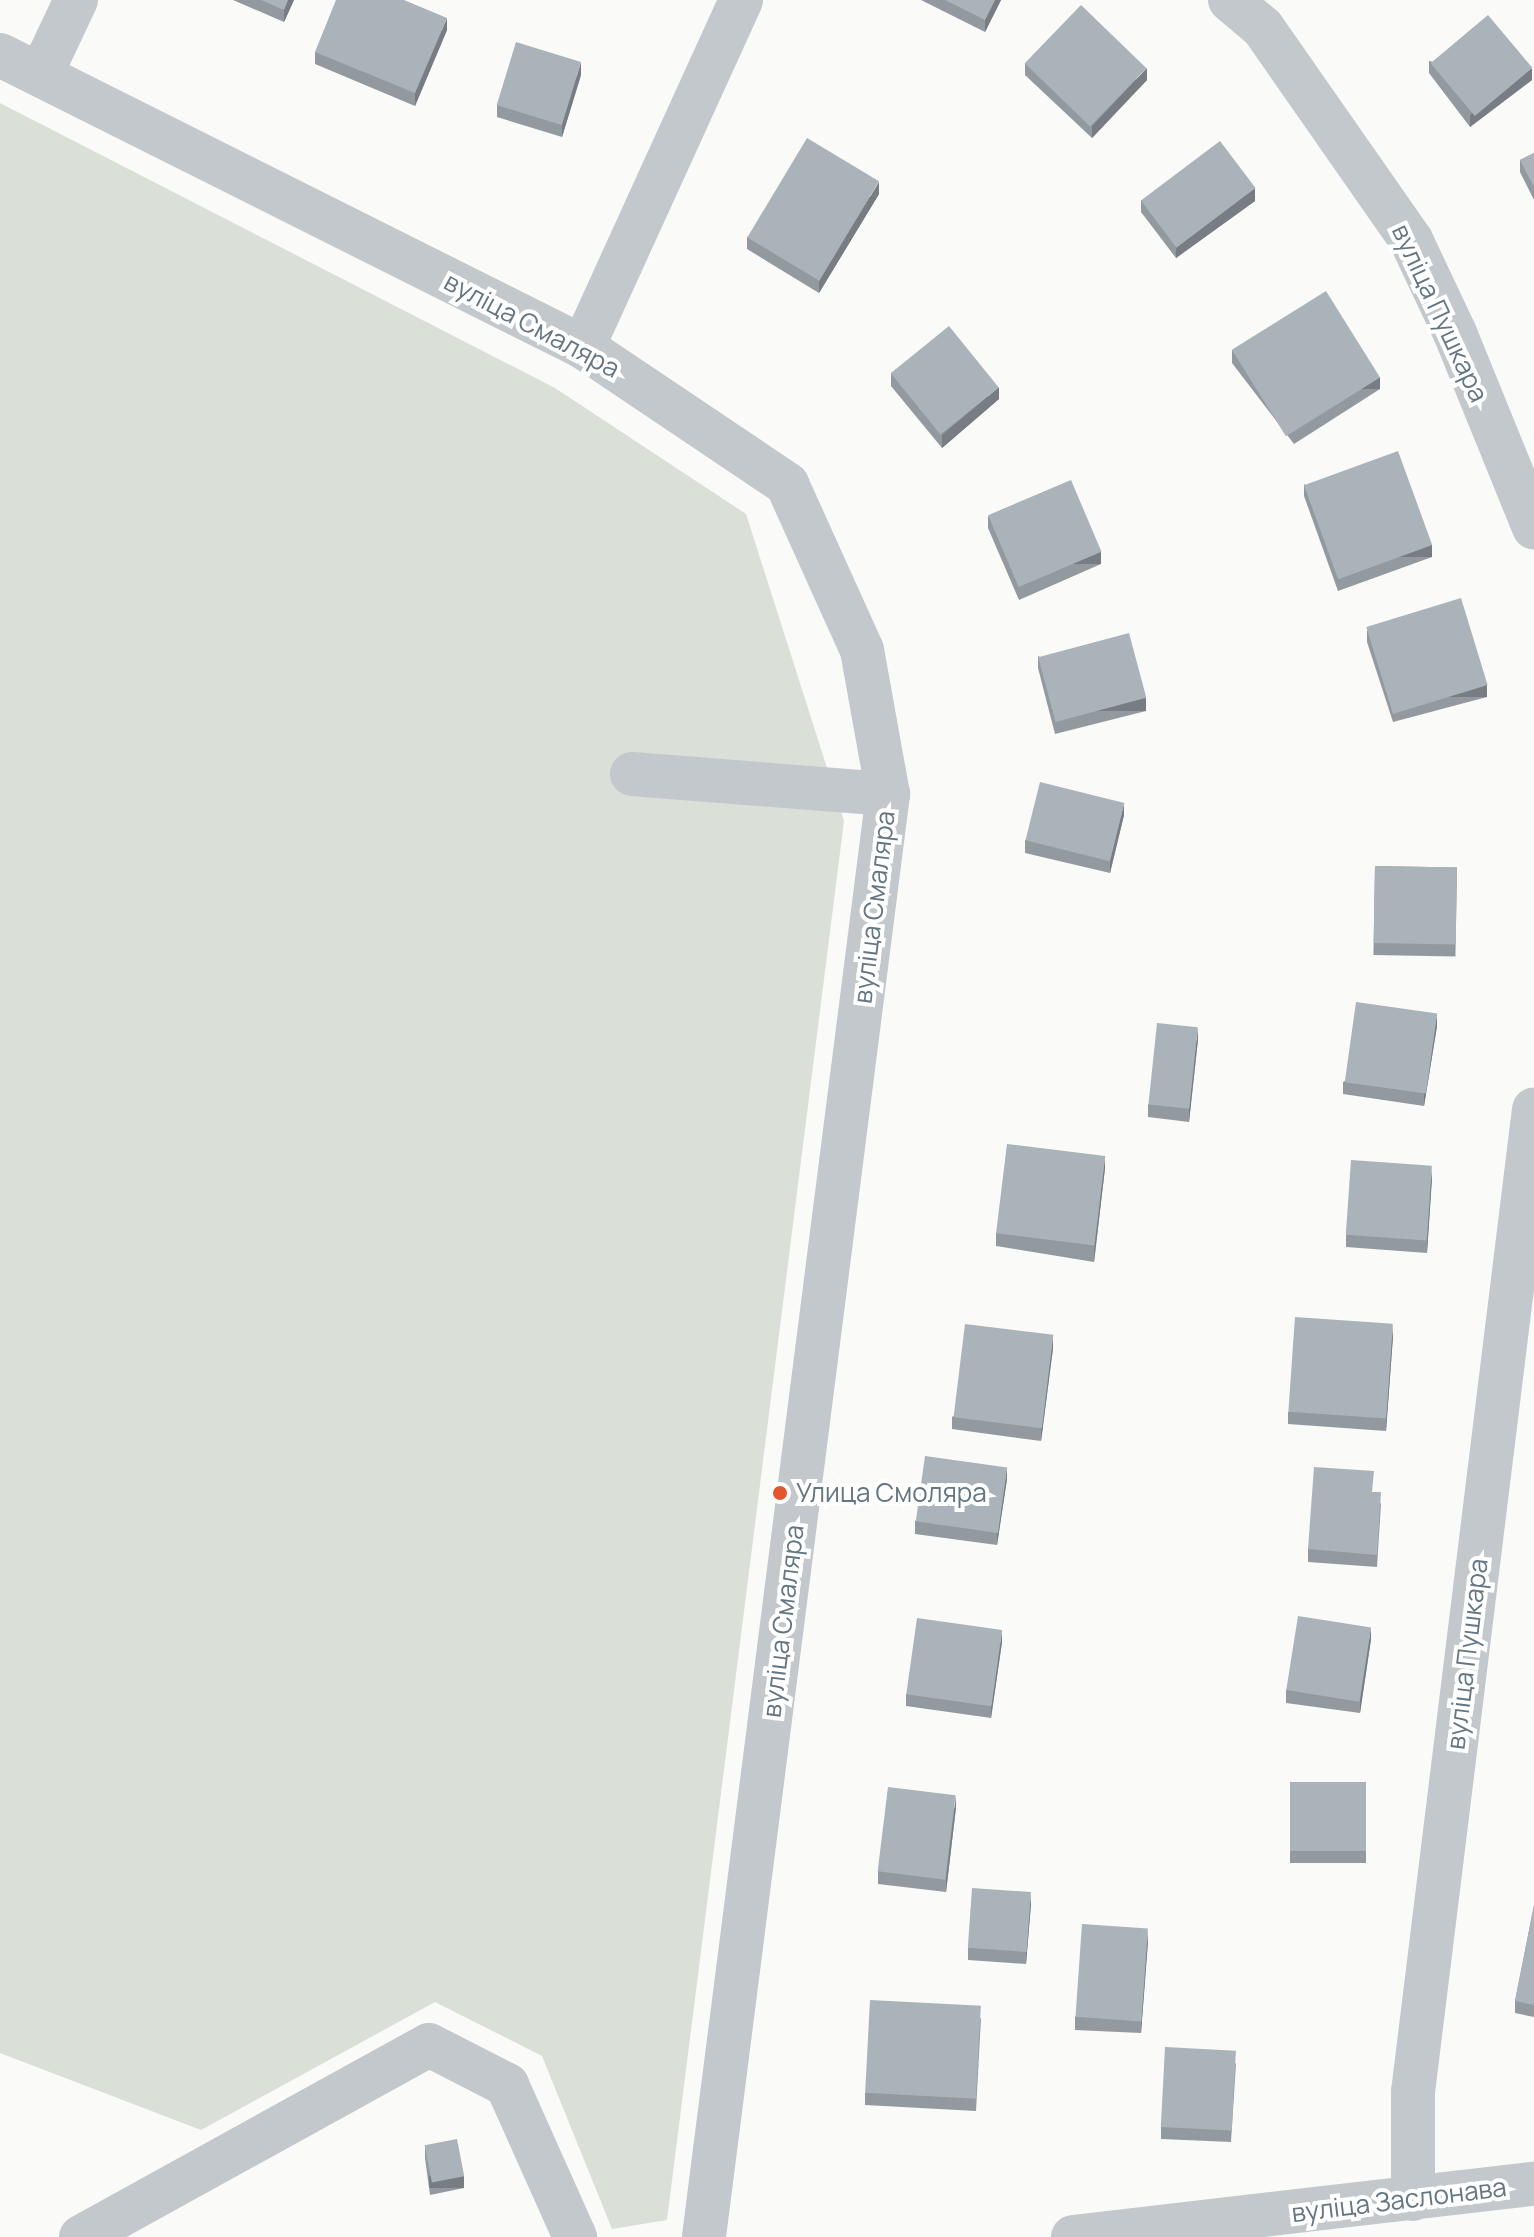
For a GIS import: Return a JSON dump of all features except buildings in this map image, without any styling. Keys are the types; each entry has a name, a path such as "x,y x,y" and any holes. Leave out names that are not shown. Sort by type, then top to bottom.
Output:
{"street":[{"path":"41,74 76,0"},
{"path":"583,347 741,0"},
{"name":"вуліца Пушкара","path":"1230,0 1263,28 1411,240 1455,333 1534,528"},
{"name":"вуліца Смаляра","path":"0,55 583,347 787,484 862,650 888,794 704,2237"},
{"path":"632,774 888,794"},
{"name":"вуліца Пушкара","path":"1413,2199 1413,2092 1534,1109"},
{"path":"81,2237 429,2045 507,2085 575,2237"},
{"name":"вуліца Заслонава","path":"1073,2237 1534,2184"}],"shaded area":[{"path":"0,103 555,388 746,514 844,821 667,2220 612,2229 542,2056 435,2002 201,2130 0,2053"}],"place":[{"name":"Улица Смоляра","path":"780,1493"}]}
